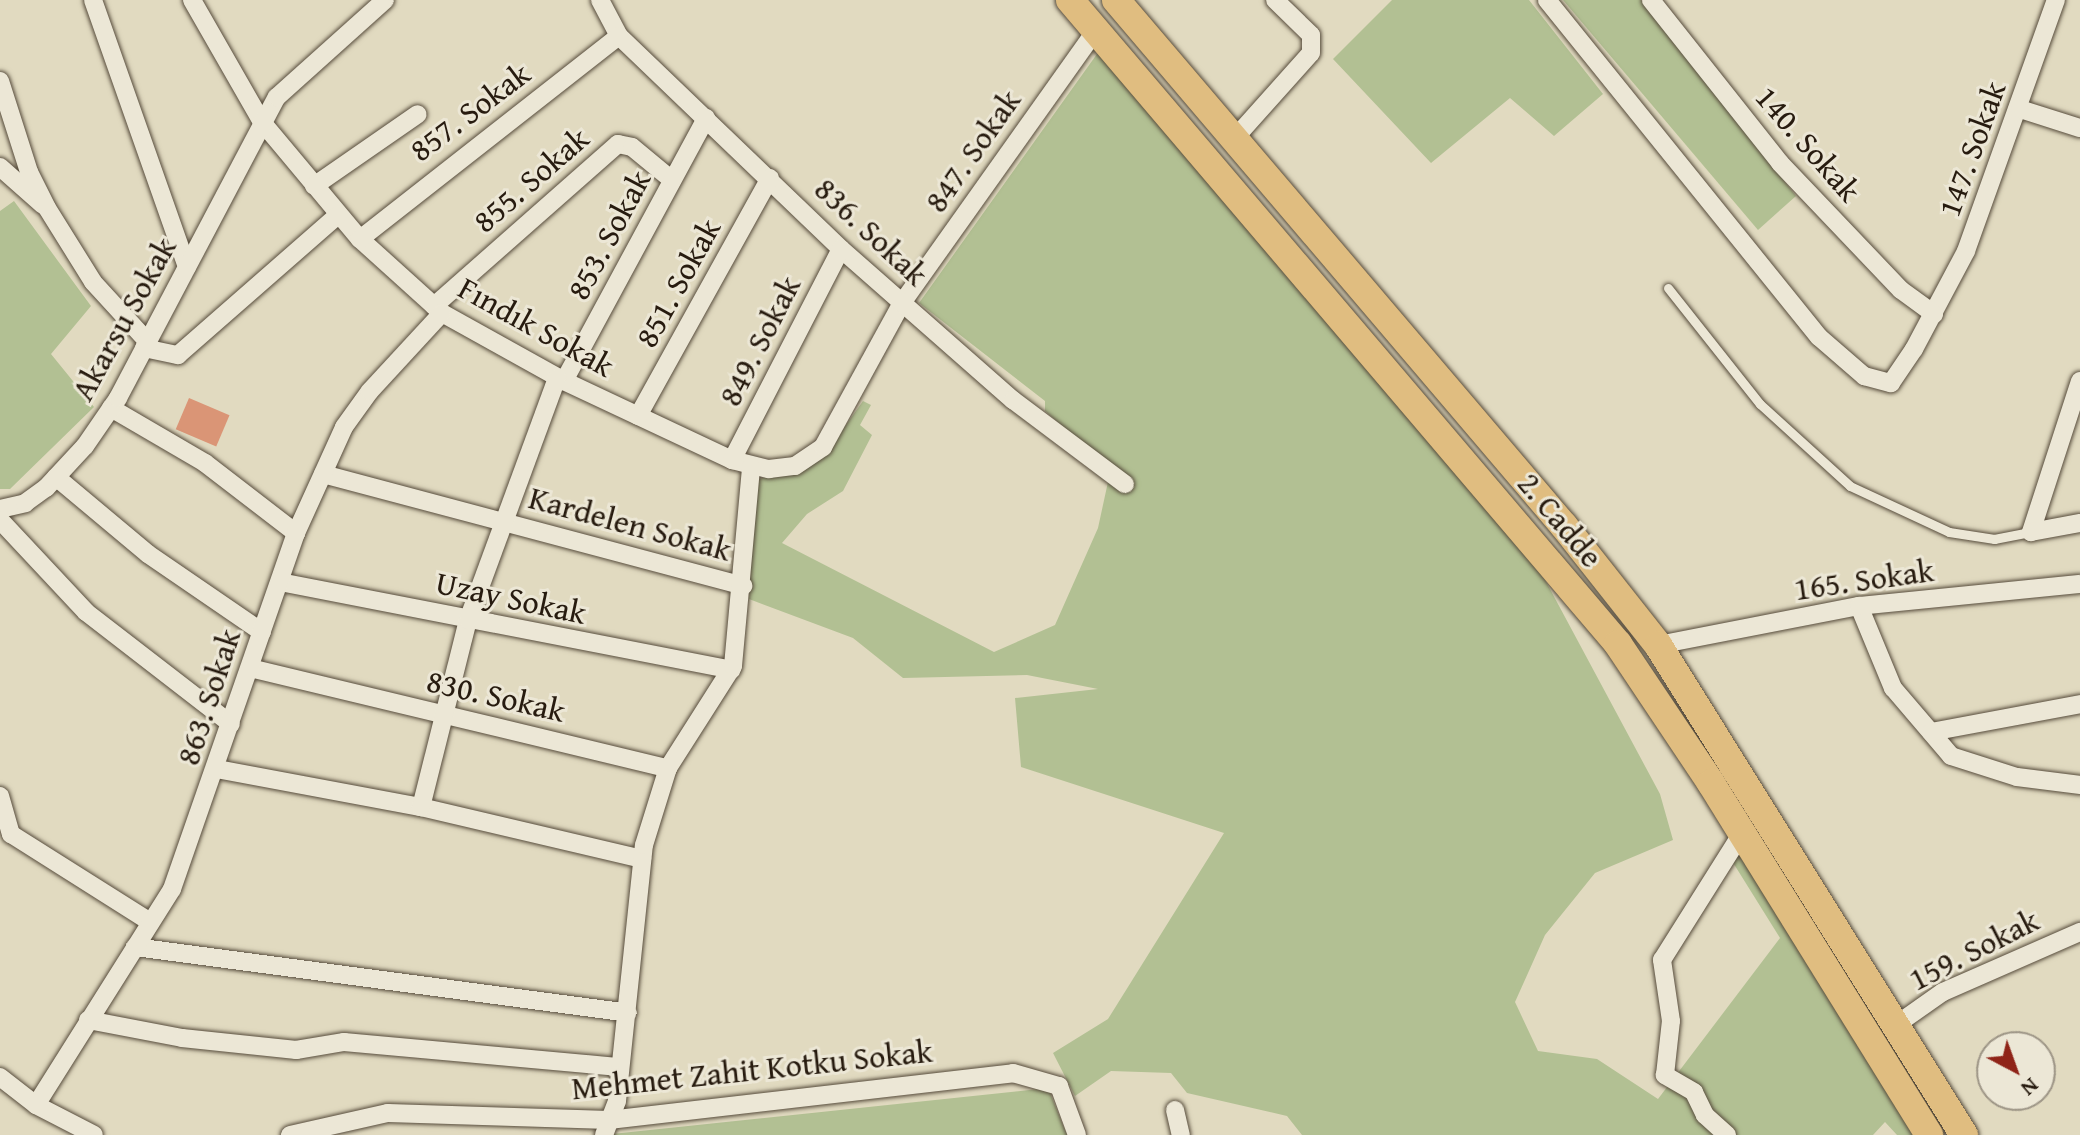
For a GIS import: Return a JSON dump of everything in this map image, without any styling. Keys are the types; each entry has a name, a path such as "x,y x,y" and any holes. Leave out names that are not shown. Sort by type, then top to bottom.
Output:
{"main road":[{"name":"2. Cadde","path":"1070,0 1618,644 1742,833 1929,1135"},
{"name":"2. Cadde","path":"1116,0 1564,526 1658,645 1964,1135"}],"street":[{"path":"93,0 187,267"},
{"name":"Fındık Sokak","path":"192,0 262,122 360,239 438,309 560,379 751,467"},
{"name":"Akarsu Sokak","path":"0,509 25,503 56,477 111,408 277,97 385,0"},
{"name":"836. Sokak","path":"600,0 619,36 841,249 1013,400 1125,484"},
{"path":"1234,139 1311,53 1311,35 1275,0"},
{"name":"147. Sokak","path":"1547,0 1819,337 1864,376 1891,383 1934,314 1966,251 2020,109 2056,0"},
{"name":"140. Sokak","path":"1651,0 1780,163 1901,290 1934,314"},
{"name":"847. Sokak","path":"751,467 795,466 823,447 902,303 1096,30"},
{"name":"857. Sokak","path":"360,239 619,36"},
{"path":"0,81 29,172 47,208 93,282 146,345 178,355 338,215"},
{"path":"2020,109 2080,128"},
{"path":"314,186 418,114"},
{"name":"853. Sokak","path":"560,379 706,118"},
{"name":"855. Sokak","path":"438,309 618,144 632,147 672,180"},
{"path":"0,167 47,208"},
{"name":"851. Sokak","path":"638,416 770,178"},
{"name":"849. Sokak","path":"732,460 841,249"},
{"name":"863. Sokak","path":"36,1105 172,889 217,769 296,533 344,427 438,309"},
{"name":"Kardelen Sokak","path":"421,807 468,620 500,521 560,379"},
{"path":"2080,381 2031,532 2080,523"},
{"path":"111,408 205,463 296,533"},
{"path":"606,1128 617,1101 642,859 668,768 731,670 743,586 751,467"},
{"name":"Kardelen Sokak","path":"323,474 743,586"},
{"path":"56,477 148,554 262,632"},
{"path":"0,520 86,612 231,724"},
{"name":"Uzay Sokak","path":"280,582 731,670"},
{"name":"165. Sokak","path":"1658,645 1859,606 2080,584"},
{"path":"1859,606 1893,688 1951,756 2017,777 2080,785"},
{"name":"830. Sokak","path":"250,668 668,768"},
{"path":"1931,732 2080,704"},
{"path":"217,769 421,807 642,859"},
{"path":"0,796 5,831 150,922"},
{"path":"1727,1135 1705,1115 1694,1092 1665,1075 1671,1021 1662,960 1742,833"},
{"name":"159. Sokak","path":"1896,1025 1943,992 2080,932"},
{"path":"135,947 628,1013"},
{"path":"88,1020 182,1038 296,1050 344,1042 620,1067"},
{"name":"Mehmet Zahit Kotku Sokak","path":"290,1135 388,1113 459,1126 606,1128 1013,1073 1059,1086 1077,1135"},
{"path":"0,1077 36,1105 94,1135"},
{"path":"1175,1110 1181,1135"}],"lane":[{"path":"1668,288 1760,404 1850,486 1949,532 1994,539 2031,532"}],"green space":[{"path":"1392,0 1529,0 1603,94 1554,136 1510,98 1431,163 1333,59"},
{"path":"1563,0 1641,0 1796,196 1758,230"},
{"path":"1102,47 1529,550 1660,794 1673,840 1595,873 1545,935 1515,1002 1538,1051 1597,1059 1658,1099 1780,938 1732,861 1740,852 1913,1135 1897,1135 1885,1122 1873,1135 1302,1135 1287,1116 1187,1093 1171,1073 1111,1071 1075,1096 1053,1053 1108,1019 1224,833 1021,767 1015,698 1098,689 1027,675 903,678 853,638 749,599 756,481 831,446 863,401 871,405 860,425 872,435 843,491 807,514 782,543 994,652 1055,625 1098,528 1111,468 1045,411 1045,401 919,303"},
{"path":"14,201 91,306 51,354 94,407 10,489 0,489 0,211"},
{"path":"1048,1088 1067,1135 612,1135 612,1134"}],"building":[{"path":"189,398 230,415 216,446 176,429"}]}
